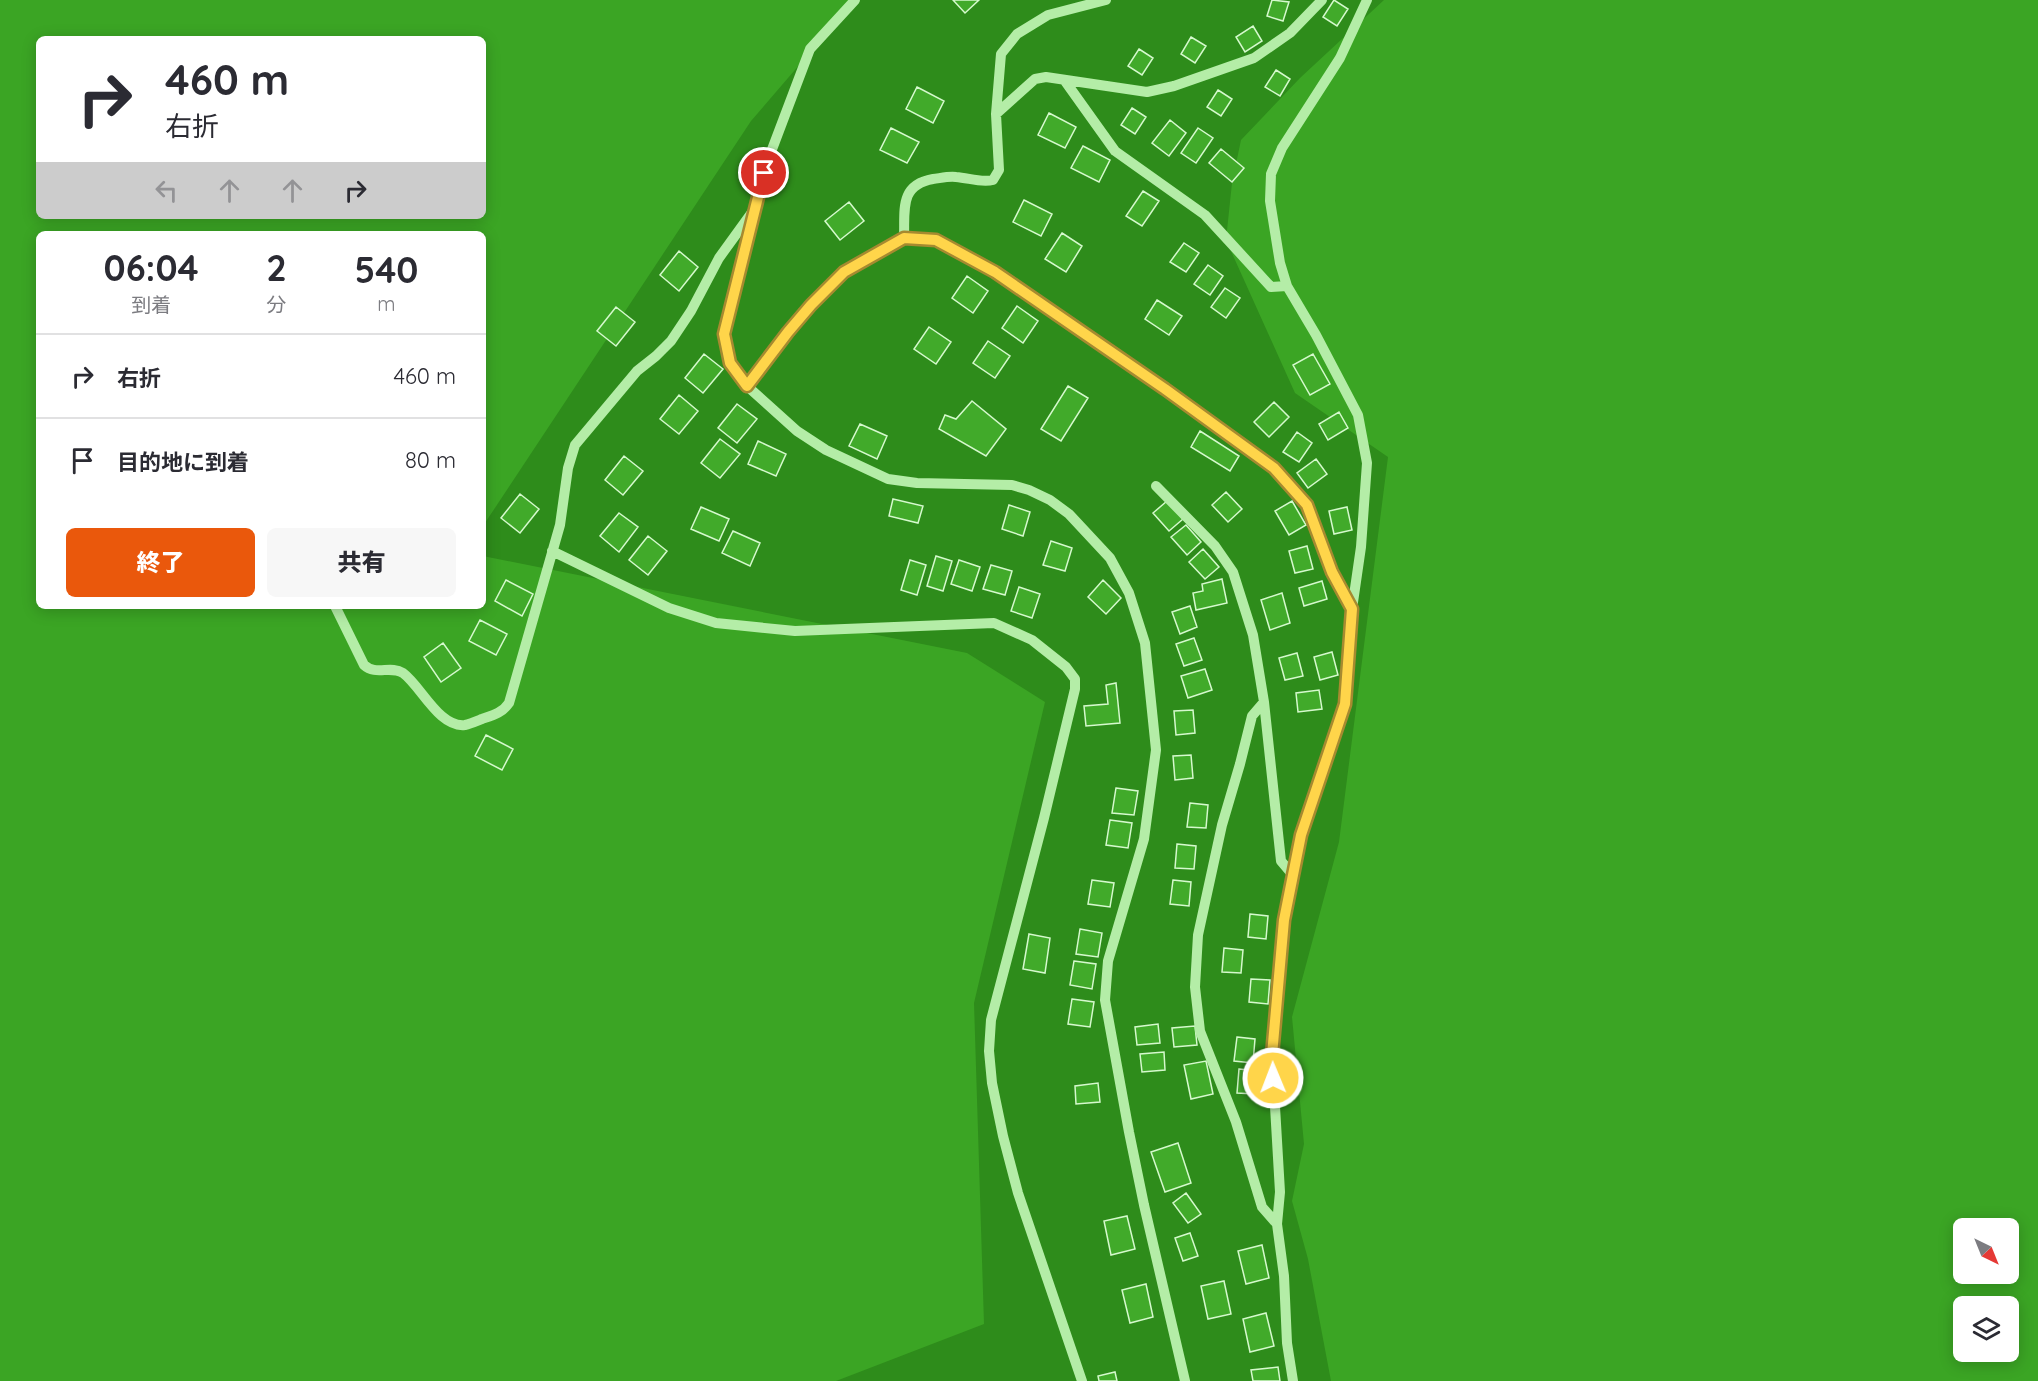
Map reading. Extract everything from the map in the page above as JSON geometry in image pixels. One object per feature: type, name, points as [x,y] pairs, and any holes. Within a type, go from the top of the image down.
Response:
[{"type":"street","points":[[855,0],[810,49],[768,160],[724,334],[730,363],[747,386],[797,431],[826,450],[888,479],[917,483],[1012,485],[1029,490],[1050,501],[1069,514],[1110,558],[1129,593],[1145,643],[1156,750],[1143,839],[1108,961],[1105,1000],[1128,1132],[1185,1381]]},
{"type":"street","points":[[904,238],[905,202],[910,189],[922,181],[953,176],[985,182],[993,180],[999,170],[996,114],[1001,54],[1017,34],[1048,15],[1106,0]]},
{"type":"street","points":[[996,114],[1035,79],[1046,77],[1147,92],[1173,86],[1254,58],[1290,33],[1322,0]]},
{"type":"street","points":[[1293,1381],[1287,1343],[1284,1276],[1277,1224],[1280,1192],[1272,1055],[1284,920],[1292,874],[1301,835],[1345,704],[1367,463],[1358,415],[1287,286],[1280,263],[1270,201],[1271,174],[1282,148],[1340,58],[1367,0]]},
{"type":"street","points":[[1065,81],[1115,151],[1205,215],[1271,287],[1287,286]]},
{"type":"street","points":[[336,609],[364,665],[368,669],[377,671],[392,669],[403,674],[449,722],[464,725],[504,711],[509,703],[560,525],[568,468],[575,445],[637,371],[671,341],[691,311],[719,258],[755,209]]},
{"type":"street","points":[[747,386],[783,337],[844,272],[904,238],[936,240],[995,272],[1165,389],[1274,468],[1307,505],[1332,572],[1352,609]]},
{"type":"street","points":[[1156,486],[1215,546],[1233,572],[1253,635],[1264,702],[1281,861],[1292,874]]},
{"type":"street","points":[[552,551],[669,608],[716,623],[795,630],[994,623],[1032,640],[1066,667],[1075,679],[1075,688],[1044,818],[991,1020],[989,1051],[994,1093],[1018,1193],[1082,1381]]},
{"type":"street","points":[[1264,702],[1252,716],[1222,825],[1198,935],[1195,987],[1200,1031],[1236,1122],[1262,1207],[1277,1224]]},
{"type":"green space","points":[[0,0],[855,0],[751,121],[486,521],[486,231],[36,231],[36,609],[486,609],[486,557],[967,653],[1045,702],[974,1003],[984,1324],[836,1381],[0,1381]]},
{"type":"green space","points":[[1384,0],[2038,0],[2038,1381],[1331,1381],[1308,1259],[1292,1201],[1304,1144],[1292,1017],[1339,842],[1388,457],[1295,393],[1226,240],[1232,183],[1241,140],[1300,78]]},
{"type":"building","points":[[953,0],[979,0],[965,13]]},
{"type":"building","points":[[1272,0],[1289,2],[1283,21],[1267,16]]},
{"type":"building","points":[[1334,0],[1348,9],[1337,26],[1323,17]]},
{"type":"building","points":[[1253,26],[1262,41],[1245,52],[1236,37]]},
{"type":"building","points":[[1191,37],[1206,46],[1195,63],[1181,54]]},
{"type":"building","points":[[1139,49],[1153,58],[1142,75],[1128,66]]},
{"type":"building","points":[[1276,70],[1290,79],[1280,96],[1265,87]]},
{"type":"building","points":[[917,87],[944,101],[933,123],[906,109]]},
{"type":"building","points":[[1218,90],[1232,99],[1221,116],[1207,107]]},
{"type":"building","points":[[1132,108],[1146,117],[1135,134],[1121,125]]},
{"type":"building","points":[[1049,113],[1076,127],[1065,148],[1038,135]]},
{"type":"building","points":[[1170,120],[1186,133],[1169,156],[1152,143]]},
{"type":"building","points":[[891,128],[919,142],[907,163],[880,150]]},
{"type":"building","points":[[1198,128],[1213,138],[1196,163],[1181,153]]},
{"type":"building","points":[[1083,146],[1110,160],[1099,182],[1071,168]]},
{"type":"building","points":[[1221,149],[1244,168],[1232,182],[1209,163]]},
{"type":"building","points":[[1143,191],[1159,201],[1142,226],[1126,216]]},
{"type":"building","points":[[1024,200],[1052,214],[1041,236],[1013,222]]},
{"type":"building","points":[[849,202],[864,221],[840,240],[825,221]]},
{"type":"building","points":[[1062,233],[1082,246],[1066,272],[1045,259]]},
{"type":"building","points":[[1184,243],[1199,253],[1186,272],[1170,262]]},
{"type":"building","points":[[679,251],[698,267],[679,291],[660,275]]},
{"type":"building","points":[[1208,265],[1223,276],[1210,295],[1194,284]]},
{"type":"building","points":[[967,276],[988,291],[973,313],[952,298]]},
{"type":"building","points":[[1225,288],[1240,298],[1226,318],[1211,307]]},
{"type":"building","points":[[1157,300],[1182,316],[1169,335],[1145,319]]},
{"type":"building","points":[[1017,306],[1038,321],[1023,343],[1002,328]]},
{"type":"building","points":[[616,307],[635,322],[616,346],[597,331]]},
{"type":"building","points":[[929,327],[951,342],[936,364],[914,349]]},
{"type":"building","points":[[988,341],[1010,356],[995,378],[973,363]]},
{"type":"building","points":[[704,354],[723,369],[703,393],[685,378]]},
{"type":"building","points":[[1313,354],[1330,384],[1310,395],[1293,365]]},
{"type":"building","points":[[1068,386],[1088,398],[1061,441],[1041,429]]},
{"type":"building","points":[[679,395],[698,411],[679,434],[660,419]]},
{"type":"building","points":[[972,401],[1006,429],[986,456],[939,429],[945,415],[956,419]]},
{"type":"building","points":[[1274,402],[1289,417],[1269,437],[1254,422]]},
{"type":"building","points":[[737,404],[757,419],[737,443],[718,428]]},
{"type":"building","points":[[1339,412],[1348,428],[1328,440],[1319,424]]},
{"type":"building","points":[[860,424],[887,436],[877,459],[849,446]]},
{"type":"building","points":[[1200,431],[1239,456],[1230,471],[1191,447]]},
{"type":"building","points":[[1297,432],[1312,443],[1299,462],[1283,452]]},
{"type":"building","points":[[720,439],[740,454],[720,478],[701,463]]},
{"type":"building","points":[[758,441],[786,454],[776,476],[748,464]]},
{"type":"building","points":[[624,456],[643,471],[623,495],[605,480]]},
{"type":"building","points":[[1316,459],[1327,474],[1308,488],[1297,473]]},
{"type":"building","points":[[1226,492],[1242,509],[1228,522],[1212,505]]},
{"type":"building","points":[[520,494],[539,509],[520,533],[501,518]]},
{"type":"building","points":[[893,499],[923,506],[918,523],[889,516]]},
{"type":"building","points":[[1167,501],[1183,519],[1169,531],[1153,513]]},
{"type":"building","points":[[1292,501],[1306,525],[1289,535],[1275,511]]},
{"type":"building","points":[[1009,505],[1030,512],[1023,536],[1002,529]]},
{"type":"building","points":[[701,507],[729,519],[719,541],[691,529]]},
{"type":"building","points":[[1347,507],[1352,530],[1334,534],[1329,511]]},
{"type":"building","points":[[619,513],[638,527],[619,552],[600,536]]},
{"type":"building","points":[[1186,525],[1201,542],[1187,555],[1171,537]]},
{"type":"building","points":[[733,531],[760,543],[750,566],[722,553]]},
{"type":"building","points":[[648,536],[667,551],[648,575],[629,560]]},
{"type":"building","points":[[1051,541],[1072,548],[1065,571],[1043,565]]},
{"type":"building","points":[[1307,546],[1313,569],[1295,573],[1289,551]]},
{"type":"building","points":[[1203,549],[1219,567],[1205,579],[1189,562]]},
{"type":"building","points":[[936,556],[952,561],[943,591],[927,586]]},
{"type":"building","points":[[910,560],[926,565],[917,595],[901,590]]},
{"type":"building","points":[[959,560],[980,567],[972,591],[951,584]]},
{"type":"building","points":[[991,565],[1012,571],[1005,595],[983,589]]},
{"type":"building","points":[[1222,579],[1227,603],[1196,610],[1193,593],[1203,591],[1202,584]]},
{"type":"building","points":[[506,580],[533,594],[522,616],[495,601]]},
{"type":"building","points":[[1103,580],[1121,598],[1106,614],[1088,597]]},
{"type":"building","points":[[1322,581],[1327,599],[1304,606],[1299,588]]},
{"type":"building","points":[[1019,587],[1040,594],[1032,618],[1011,611]]},
{"type":"building","points":[[1282,593],[1290,623],[1270,630],[1261,600]]},
{"type":"building","points":[[1190,606],[1197,627],[1180,634],[1172,612]]},
{"type":"building","points":[[480,620],[507,634],[496,655],[469,641]]},
{"type":"building","points":[[1194,638],[1202,660],[1184,666],[1176,644]]},
{"type":"building","points":[[443,643],[461,668],[441,682],[424,657]]},
{"type":"building","points":[[1332,652],[1338,675],[1320,680],[1314,657]]},
{"type":"building","points":[[1297,653],[1303,676],[1285,680],[1279,658]]},
{"type":"building","points":[[1205,669],[1212,690],[1188,698],[1181,676]]},
{"type":"building","points":[[1116,683],[1120,723],[1086,726],[1084,706],[1108,704],[1106,685]]},
{"type":"building","points":[[1319,690],[1322,709],[1298,712],[1296,693]]},
{"type":"building","points":[[1193,710],[1195,733],[1176,735],[1174,711]]},
{"type":"building","points":[[486,735],[513,749],[502,770],[475,756]]},
{"type":"building","points":[[1191,755],[1193,778],[1175,780],[1173,756]]},
{"type":"building","points":[[1116,788],[1138,791],[1134,815],[1112,813]]},
{"type":"building","points":[[1190,803],[1208,805],[1206,828],[1187,827]]},
{"type":"building","points":[[1110,820],[1132,823],[1128,848],[1106,845]]},
{"type":"building","points":[[1177,844],[1196,846],[1194,869],[1175,868]]},
{"type":"building","points":[[1092,880],[1114,883],[1110,907],[1088,904]]},
{"type":"building","points":[[1173,880],[1191,882],[1189,906],[1170,904]]},
{"type":"building","points":[[1250,914],[1268,916],[1266,939],[1248,937]]},
{"type":"building","points":[[1080,929],[1102,933],[1098,957],[1076,954]]},
{"type":"building","points":[[1029,934],[1050,938],[1045,973],[1023,969]]},
{"type":"building","points":[[1224,948],[1243,950],[1241,973],[1222,972]]},
{"type":"building","points":[[1074,961],[1096,964],[1092,989],[1070,985]]},
{"type":"building","points":[[1251,979],[1270,980],[1268,1004],[1249,1002]]},
{"type":"building","points":[[1072,999],[1094,1002],[1090,1027],[1068,1024]]},
{"type":"building","points":[[1158,1024],[1160,1043],[1137,1045],[1135,1027]]},
{"type":"building","points":[[1195,1026],[1197,1045],[1174,1047],[1172,1028]]},
{"type":"building","points":[[1237,1037],[1255,1039],[1253,1063],[1234,1061]]},
{"type":"building","points":[[1164,1052],[1165,1070],[1142,1072],[1140,1054]]},
{"type":"building","points":[[1206,1061],[1213,1094],[1191,1099],[1184,1065]]},
{"type":"building","points":[[1239,1069],[1258,1071],[1255,1094],[1237,1093]]},
{"type":"building","points":[[1098,1083],[1100,1102],[1076,1104],[1075,1086]]},
{"type":"building","points":[[1178,1143],[1191,1183],[1165,1192],[1151,1152]]},
{"type":"building","points":[[1186,1193],[1201,1214],[1188,1223],[1173,1203]]},
{"type":"building","points":[[1127,1216],[1135,1249],[1111,1255],[1104,1221]]},
{"type":"building","points":[[1190,1233],[1198,1256],[1183,1261],[1175,1238]]},
{"type":"building","points":[[1262,1245],[1269,1278],[1246,1284],[1238,1251]]},
{"type":"building","points":[[1224,1281],[1231,1314],[1208,1319],[1201,1286]]},
{"type":"building","points":[[1146,1284],[1153,1317],[1130,1323],[1122,1290]]},
{"type":"building","points":[[1266,1313],[1274,1346],[1250,1352],[1243,1319]]},
{"type":"building","points":[[1278,1367],[1280,1381],[1253,1381],[1251,1370]]},
{"type":"building","points":[[1115,1372],[1117,1381],[1099,1381],[1098,1376]]},
{"type":"route","points":[[764,173],[724,334],[730,363],[747,386],[776,346],[811,305],[844,272],[904,238],[936,240],[995,272],[1165,389],[1274,468],[1307,505],[1332,572],[1352,609],[1345,704],[1301,835],[1284,920],[1272,1055],[1273,1078]]}]
